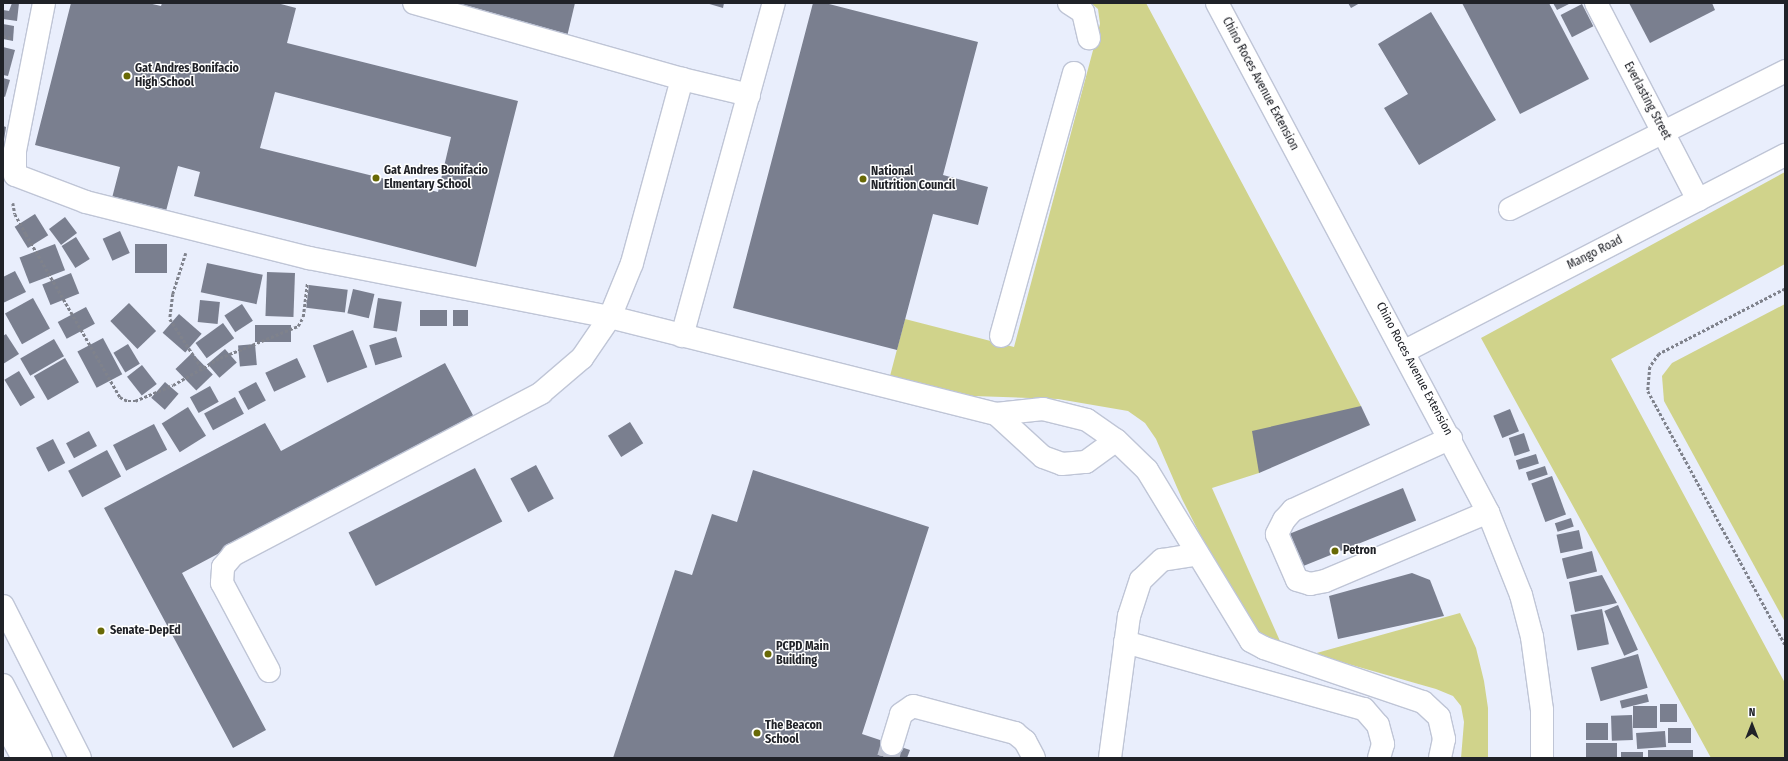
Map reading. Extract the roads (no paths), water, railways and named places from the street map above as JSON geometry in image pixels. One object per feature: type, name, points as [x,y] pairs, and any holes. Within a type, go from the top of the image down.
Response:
[{"type":"main road","points":[[44,3],[15,151],[15,175],[86,202],[310,258],[610,317],[996,414],[1042,409],[1087,420],[1116,440],[1147,470],[1251,641],[1264,648],[1424,702],[1439,717],[1444,739],[1440,758]]},
{"type":"main road","points":[[414,3],[682,79],[749,95]]},
{"type":"main road","points":[[682,336],[774,3]]},
{"type":"main road","points":[[1069,3],[1083,12],[1089,38]]},
{"type":"main road","name":"Chino Roces Avenue Extension","points":[[1217,3],[1405,351],[1488,512],[1521,595],[1532,637],[1542,710],[1542,758]]},
{"type":"main road","name":"Everlasting Street","points":[[1596,3],[1698,200]]},
{"type":"main road","points":[[1510,209],[1785,71]]},
{"type":"main road","points":[[1001,336],[1074,73]]},
{"type":"main road","points":[[269,671],[222,583],[223,567],[233,555],[540,394],[582,358],[610,317],[632,262],[682,79]]},
{"type":"main road","name":"Mango Road","points":[[1405,351],[1785,155]]},
{"type":"main road","points":[[996,414],[1043,457],[1062,464],[1086,462],[1116,440]]},
{"type":"main road","points":[[1451,438],[1293,510],[1284,520],[1277,534],[1297,580],[1310,584],[1325,581],[1488,512]]},
{"type":"main road","points":[[1110,758],[1129,616],[1141,580],[1162,560],[1198,554]]},
{"type":"main road","points":[[3,606],[80,758]]},
{"type":"main road","points":[[1125,642],[1364,709],[1378,724],[1383,744],[1379,758]]},
{"type":"main road","points":[[3,685],[41,758]]},
{"type":"main road","points":[[892,744],[901,714],[913,706],[1015,733],[1025,741],[1034,758]]},
{"type":"main road","points":[[3,721],[22,758]]},
{"type":"tunnel","points":[[888,758],[892,744]]},
{"type":"place","name":"Gat Andres Bonifacio High School","points":[[127,76]]},
{"type":"place","name":"Gat Andres Bonifacio Elmentary School","points":[[376,178]]},
{"type":"place","name":"National Nutrition Council","points":[[863,179]]},
{"type":"place","name":"Petron","points":[[1335,551]]},
{"type":"place","name":"Senate-DepEd","points":[[101,631]]},
{"type":"place","name":"PCPD Main Building","points":[[768,654]]},
{"type":"place","name":"The Beacon School","points":[[757,733]]}]
